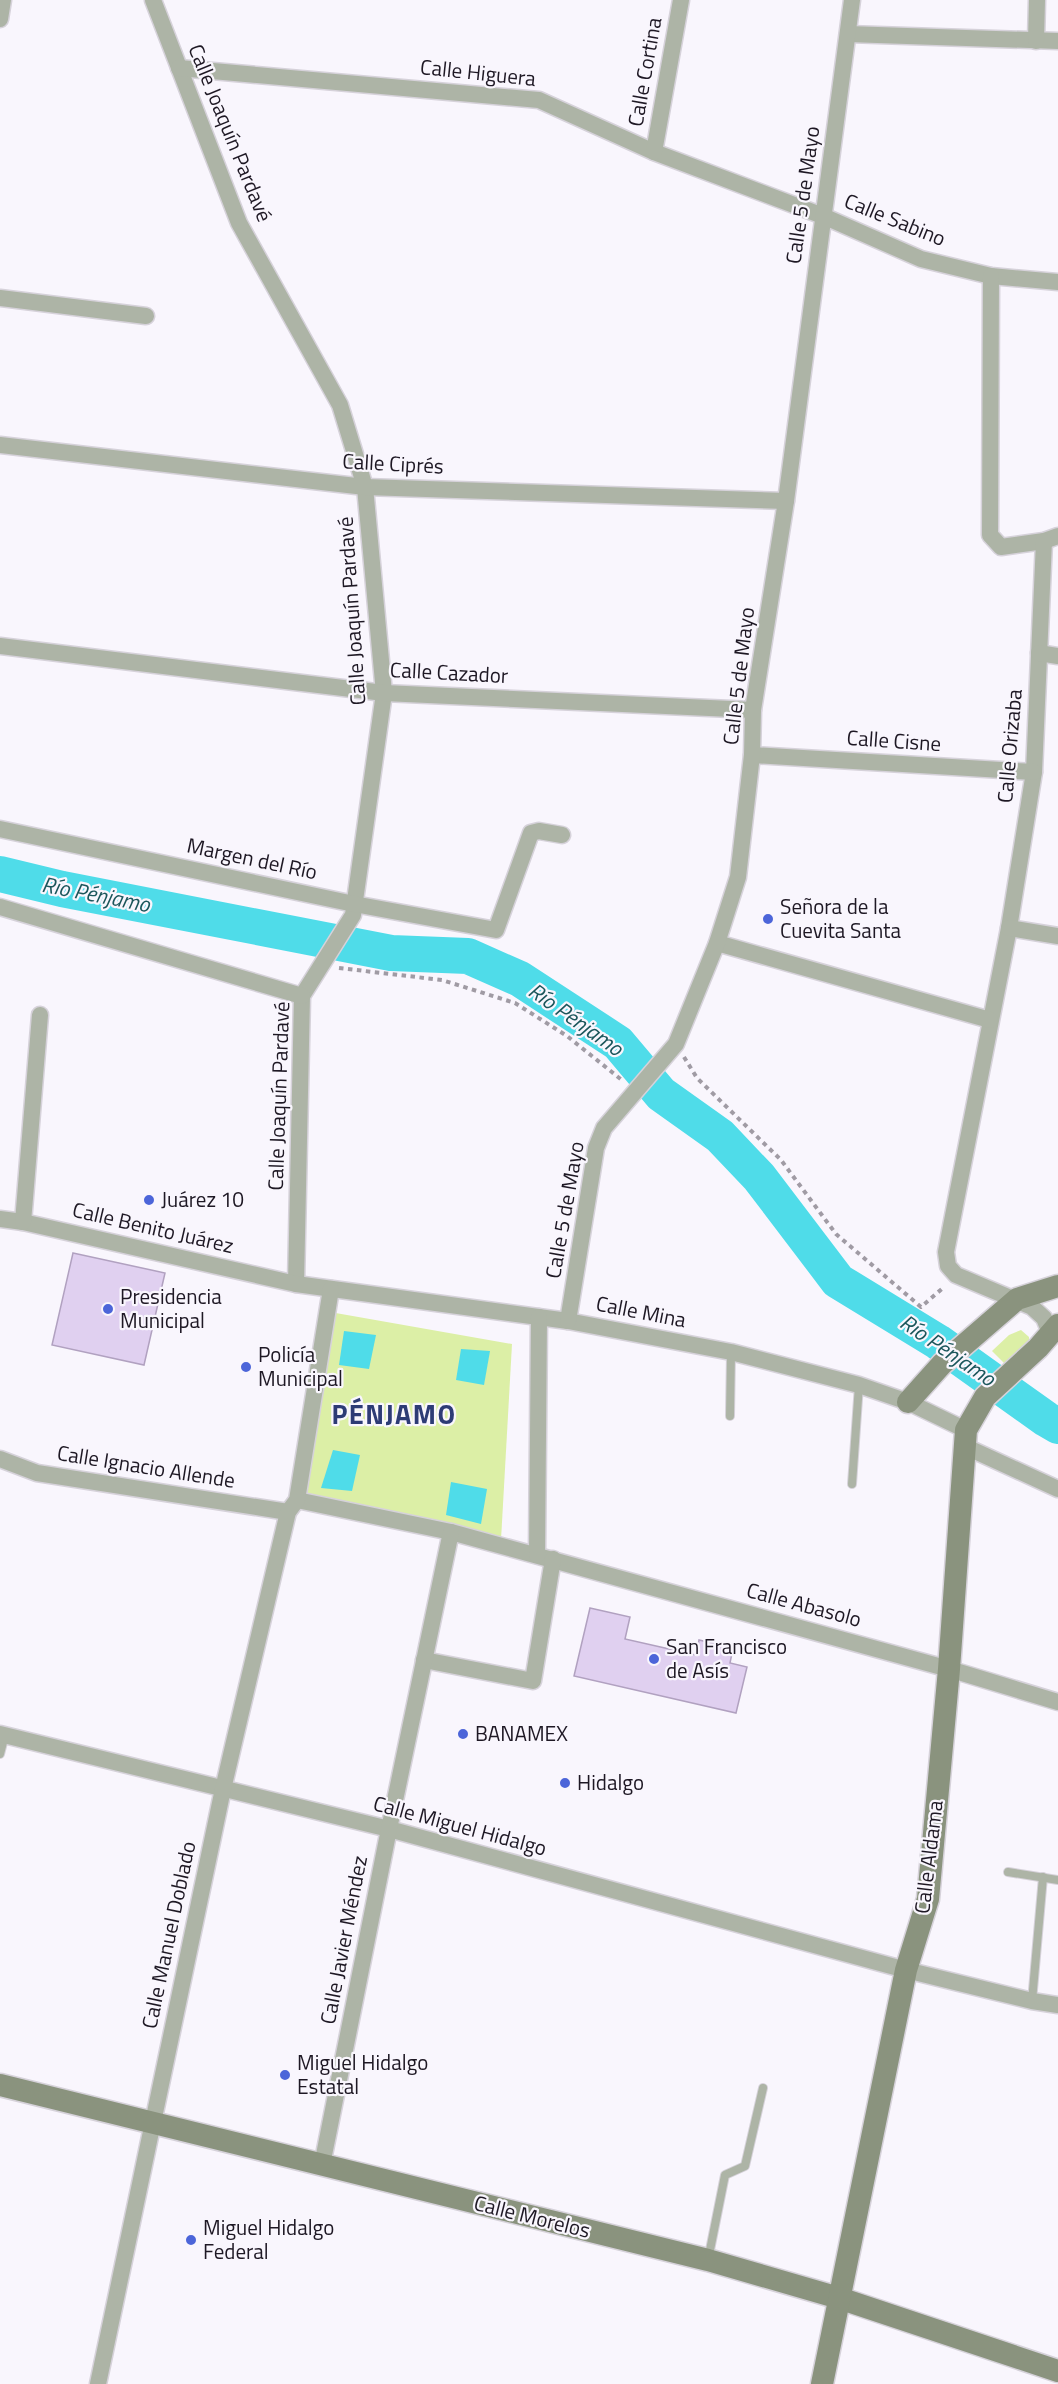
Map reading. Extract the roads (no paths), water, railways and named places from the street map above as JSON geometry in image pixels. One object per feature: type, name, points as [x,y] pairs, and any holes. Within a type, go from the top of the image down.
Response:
[{"type":"street","points":[[0,19],[3,0]]},
{"type":"street","name":"Calle Joaquín Pardavé","points":[[153,0],[239,224],[340,405],[366,487],[384,693],[354,909],[330,953],[302,996],[296,1284]]},
{"type":"street","name":"Calle Cortina","points":[[654,152],[681,0]]},
{"type":"street","name":"Calle 5 de Mayo","points":[[568,1321],[596,1148],[604,1128],[676,1044],[717,943],[738,877],[752,754],[753,710],[786,501],[852,0]]},
{"type":"street","points":[[1036,41],[1037,0]]},
{"type":"street","points":[[848,34],[1058,41]]},
{"type":"street","name":"Calle Higuera","points":[[179,68],[539,100],[654,152],[823,216]]},
{"type":"street","name":"Calle Sabino","points":[[823,216],[921,259],[991,276],[1058,282]]},
{"type":"street","name":"Calle Orizaba","points":[[991,276],[990,535],[1001,547],[1051,539],[1039,653],[1034,772],[1009,928],[946,1252],[952,1271],[1017,1299]]},
{"type":"street","points":[[0,298],[146,316]]},
{"type":"street","name":"Calle Ciprés","points":[[0,445],[366,487],[786,501]]},
{"type":"street","name":"Calle Cazador","points":[[0,646],[384,693],[753,710]]},
{"type":"street","points":[[1039,653],[1058,656]]},
{"type":"street","name":"Calle Cisne","points":[[752,754],[1034,772]]},
{"type":"street","name":"Margen del Río","points":[[0,829],[354,909],[496,930],[531,833],[539,831],[562,835]]},
{"type":"street","points":[[0,907],[302,996]]},
{"type":"street","points":[[1009,928],[1058,936]]},
{"type":"street","points":[[717,943],[990,1020]]},
{"type":"street","points":[[23,1222],[40,1015]]},
{"type":"street","name":"Calle Benito Juárez","points":[[0,1219],[23,1222],[296,1284]]},
{"type":"street","name":"Calle Mina","points":[[296,1284],[568,1321],[731,1352],[859,1385],[908,1402],[965,1438],[1058,1489]]},
{"type":"street","points":[[908,1402],[942,1364],[1017,1299],[1058,1286]]},
{"type":"street","name":"Calle Manuel Doblado","points":[[98,2384],[223,1789],[293,1506],[331,1289]]},
{"type":"street","points":[[1017,1299],[1032,1306],[1044,1318],[1049,1335]]},
{"type":"street","points":[[424,1660],[533,1681],[545,1557],[539,1317]]},
{"type":"street","name":"Calle Aldama","points":[[822,2384],[906,1970],[928,1899],[949,1669],[965,1438],[985,1397],[1049,1335]]},
{"type":"street","name":"Calle Ignacio Allende","points":[[0,1459],[37,1473],[293,1506],[452,1532]]},
{"type":"street","name":"Calle Abasolo","points":[[452,1532],[949,1669],[1058,1702]]},
{"type":"street","name":"Calle Javier Méndez","points":[[322,2165],[388,1829],[452,1532]]},
{"type":"street","name":"Calle Miguel Hidalgo","points":[[2,1734],[388,1829],[906,1970],[1032,2001],[1058,2005]]},
{"type":"street","name":"Calle Morelos","points":[[0,2085],[708,2260],[839,2298],[1058,2371]]},
{"type":"lane","points":[[730,1416],[731,1352]]},
{"type":"lane","points":[[852,1484],[859,1385]]},
{"type":"lane","points":[[0,1754],[2,1734]]},
{"type":"lane","points":[[1008,1872],[1058,1880]]},
{"type":"lane","points":[[1032,2001],[1043,1877]]},
{"type":"lane","points":[[708,2260],[725,2175],[745,2166],[763,2088]]},
{"type":"water","points":[[344,1331],[376,1335],[369,1369],[339,1365]]},
{"type":"water","points":[[461,1349],[490,1351],[484,1385],[456,1380]]},
{"type":"water","points":[[333,1450],[360,1455],[352,1491],[321,1488]]},
{"type":"water","points":[[451,1482],[487,1489],[481,1524],[446,1515]]},
{"type":"waterway","name":"Río Pénjamo","points":[[0,874],[62,889],[391,953],[468,956],[520,979],[618,1043],[661,1094],[720,1136],[759,1177],[838,1281],[938,1342],[1058,1426]]},
{"type":"place","name":"Señora de la Cuevita Santa","points":[[768,919]]},
{"type":"place","name":"Juárez 10","points":[[149,1200]]},
{"type":"place","name":"Presidencia Municipal","points":[[108,1309]]},
{"type":"place","name":"Policía Municipal","points":[[246,1367]]},
{"type":"place","name":"San Francisco de Asís","points":[[654,1659]]},
{"type":"place","name":"BANAMEX","points":[[463,1734]]},
{"type":"place","name":"Hidalgo","points":[[565,1783]]},
{"type":"place","name":"Miguel Hidalgo Estatal","points":[[285,2075]]},
{"type":"place","name":"Miguel Hidalgo Federal","points":[[191,2240]]},
{"type":"district","name":"PÉNJAMO","points":[[394,1415]]}]
